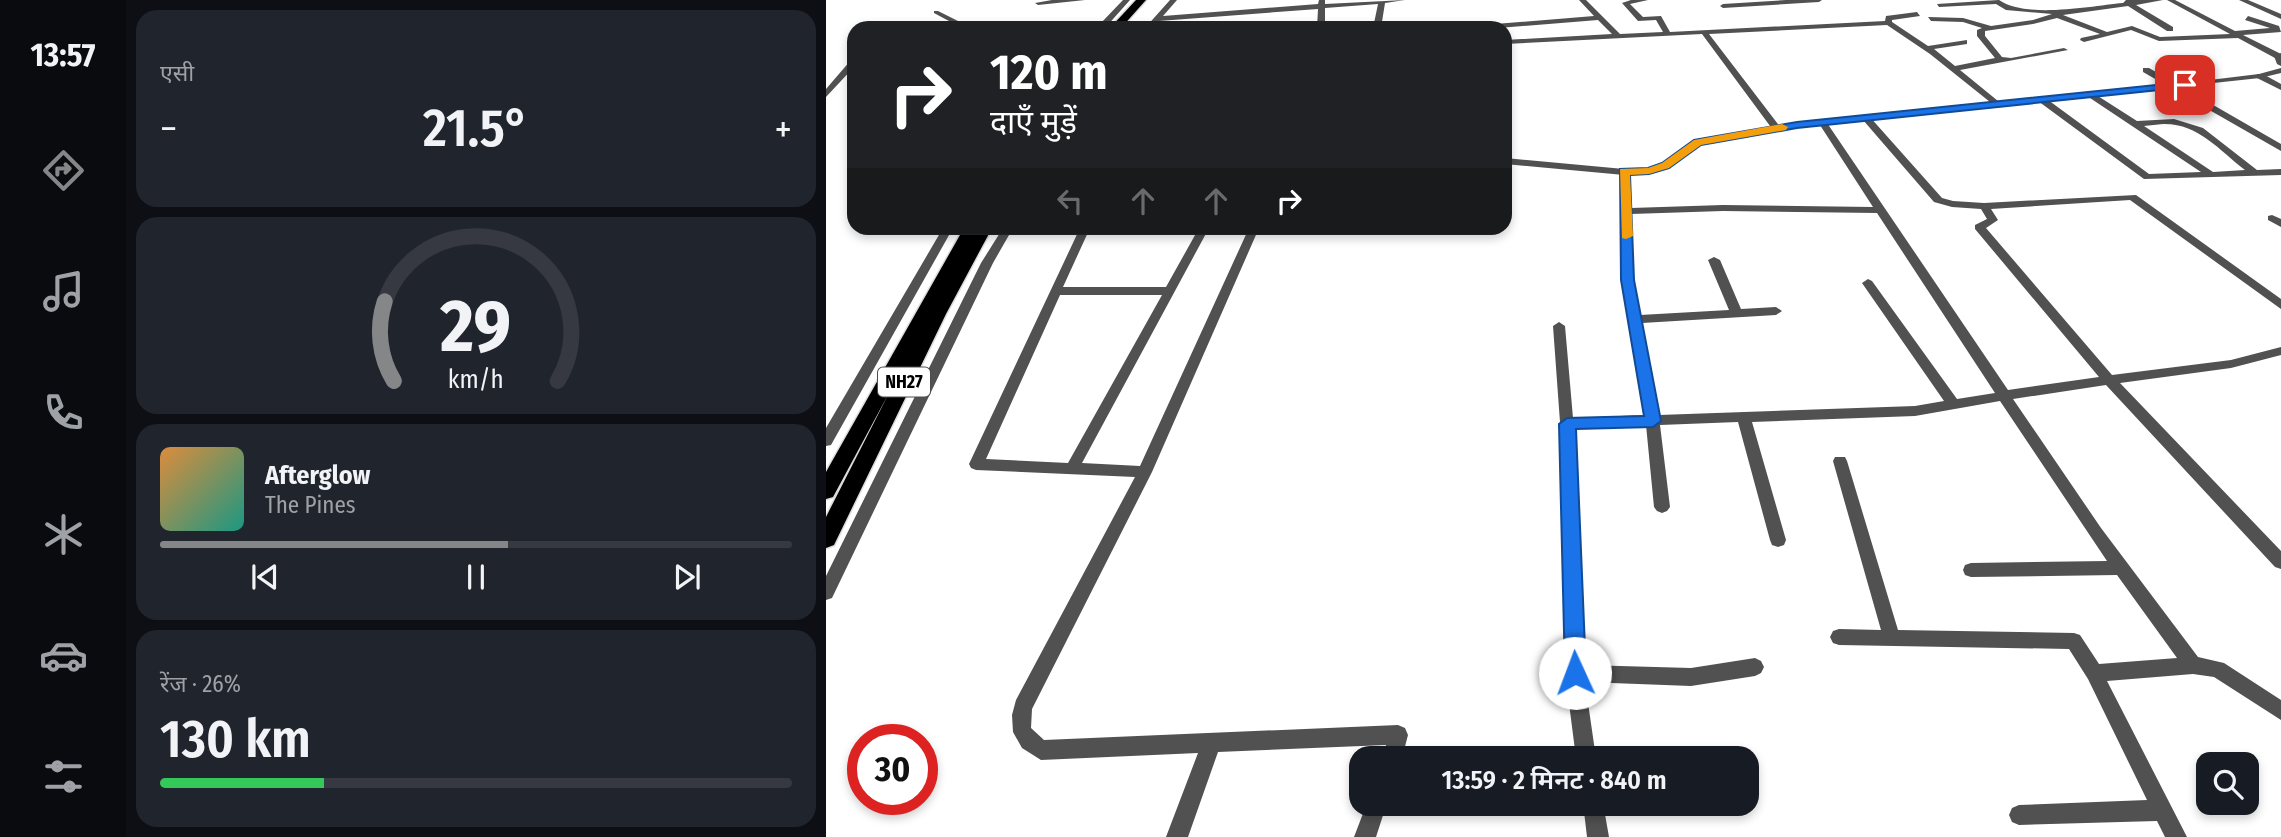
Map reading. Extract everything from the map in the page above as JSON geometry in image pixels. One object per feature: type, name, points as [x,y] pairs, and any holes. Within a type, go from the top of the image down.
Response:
[{"type":"highway","points":[[1122,21],[1142,0]]},
{"type":"highway","points":[[1135,21],[1153,0]]},
{"type":"highway","name":"NH27","points":[[826,491],[967,235]]},
{"type":"highway","name":"NH27","points":[[826,539],[938,314],[981,235]]},
{"type":"street","points":[[1038,3],[1082,0]]},
{"type":"street","points":[[1107,21],[1126,0]]},
{"type":"street","points":[[1157,19],[1174,0]]},
{"type":"street","points":[[1157,19],[1322,3],[1402,0]]},
{"type":"street","points":[[1582,0],[1617,35]]},
{"type":"street","points":[[1645,0],[1625,4],[1641,19],[1658,18],[1667,33]]},
{"type":"street","points":[[1721,3],[1819,0]]},
{"type":"street","points":[[2060,0],[2080,11]]},
{"type":"street","points":[[2000,59],[1980,33],[1993,28],[2033,24],[2059,14],[2125,2],[2160,0]]},
{"type":"street","points":[[2170,0],[2280,58]]},
{"type":"street","points":[[2242,0],[2281,17]]},
{"type":"street","points":[[1378,21],[1382,1]]},
{"type":"street","points":[[1939,5],[1996,1],[2006,8],[2059,14],[2105,33]]},
{"type":"street","points":[[1973,2],[1973,7],[1993,28]]},
{"type":"street","points":[[2125,2],[2170,29]]},
{"type":"street","points":[[1321,21],[1322,3]]},
{"type":"street","points":[[1721,3],[1729,14]]},
{"type":"street","points":[[936,12],[954,21]]},
{"type":"street","points":[[1888,23],[1890,16],[1917,14]]},
{"type":"street","points":[[1512,25],[1599,18]]},
{"type":"street","points":[[2248,18],[2281,30]]},
{"type":"street","points":[[1931,19],[1963,20],[1993,28]]},
{"type":"street","points":[[1735,22],[1741,29]]},
{"type":"street","points":[[1512,42],[1888,23],[1927,48],[1996,103]]},
{"type":"street","points":[[2084,40],[2132,28],[2157,39],[2281,30]]},
{"type":"street","points":[[1703,32],[1776,128]]},
{"type":"street","points":[[1927,48],[1964,42]]},
{"type":"street","points":[[1954,69],[2064,50]]},
{"type":"street","points":[[2173,64],[2208,82]]},
{"type":"street","points":[[826,94],[847,70]]},
{"type":"street","points":[[2146,70],[2281,148]]},
{"type":"street","points":[[1512,162],[1624,172],[1649,171],[1665,165],[1698,142],[1776,128],[2174,86],[2260,76],[2281,70]]},
{"type":"street","points":[[2260,76],[2281,87]]},
{"type":"street","points":[[2090,94],[2212,175]]},
{"type":"street","points":[[2041,99],[2147,177],[2281,172]]},
{"type":"street","points":[[1866,118],[1938,200],[1952,204],[1984,206],[2132,197],[2281,305]]},
{"type":"street","points":[[1822,122],[2121,568],[2193,665]]},
{"type":"street","points":[[2135,124],[2184,123],[2224,146],[2240,163],[2255,173]]},
{"type":"street","points":[[1624,172],[1628,280],[1653,421],[1662,506]]},
{"type":"street","points":[[1984,206],[1993,220],[1979,227],[2109,380],[2281,562]]},
{"type":"street","points":[[1626,211],[1723,208],[1880,210]]},
{"type":"street","points":[[826,441],[944,235]]},
{"type":"street","points":[[826,593],[987,262],[1004,235]]},
{"type":"street","points":[[1082,235],[976,464],[1145,472]]},
{"type":"street","points":[[1072,469],[1200,235]]},
{"type":"street","points":[[1251,235],[1145,472],[1023,707],[1020,724],[1025,739],[1041,750],[1398,735],[1395,746]]},
{"type":"street","points":[[1714,260],[1737,314]]},
{"type":"street","points":[[1868,283],[1954,405]]},
{"type":"street","points":[[1055,291],[1168,291]]},
{"type":"street","points":[[1635,320],[1776,311]]},
{"type":"street","points":[[1559,326],[1567,424],[1575,673],[1584,746]]},
{"type":"street","points":[[1567,424],[1915,411],[2109,380],[2231,364],[2281,351]]},
{"type":"street","points":[[1744,417],[1778,540]]},
{"type":"street","points":[[1840,461],[1892,638]]},
{"type":"street","points":[[1971,570],[2121,568]]},
{"type":"street","points":[[1839,637],[2074,641],[2094,673],[2176,837]]},
{"type":"street","points":[[2094,673],[2193,665],[2218,668],[2281,710]]},
{"type":"street","points":[[1575,673],[1691,677],[1755,667]]},
{"type":"street","points":[[1177,837],[1212,743]]},
{"type":"street","points":[[2019,815],[2162,810]]},
{"type":"street","points":[[1365,837],[1372,816]]},
{"type":"street","points":[[1595,816],[1598,837]]},
{"type":"slow traffic","points":[[1626,236],[1624,172],[1649,171],[1665,165],[1698,142],[1782,127]]},
{"type":"route","points":[[1575,673],[1567,424],[1653,421],[1628,280],[1624,172],[1649,171],[1665,165],[1698,142],[1797,125],[2185,85]]}]
